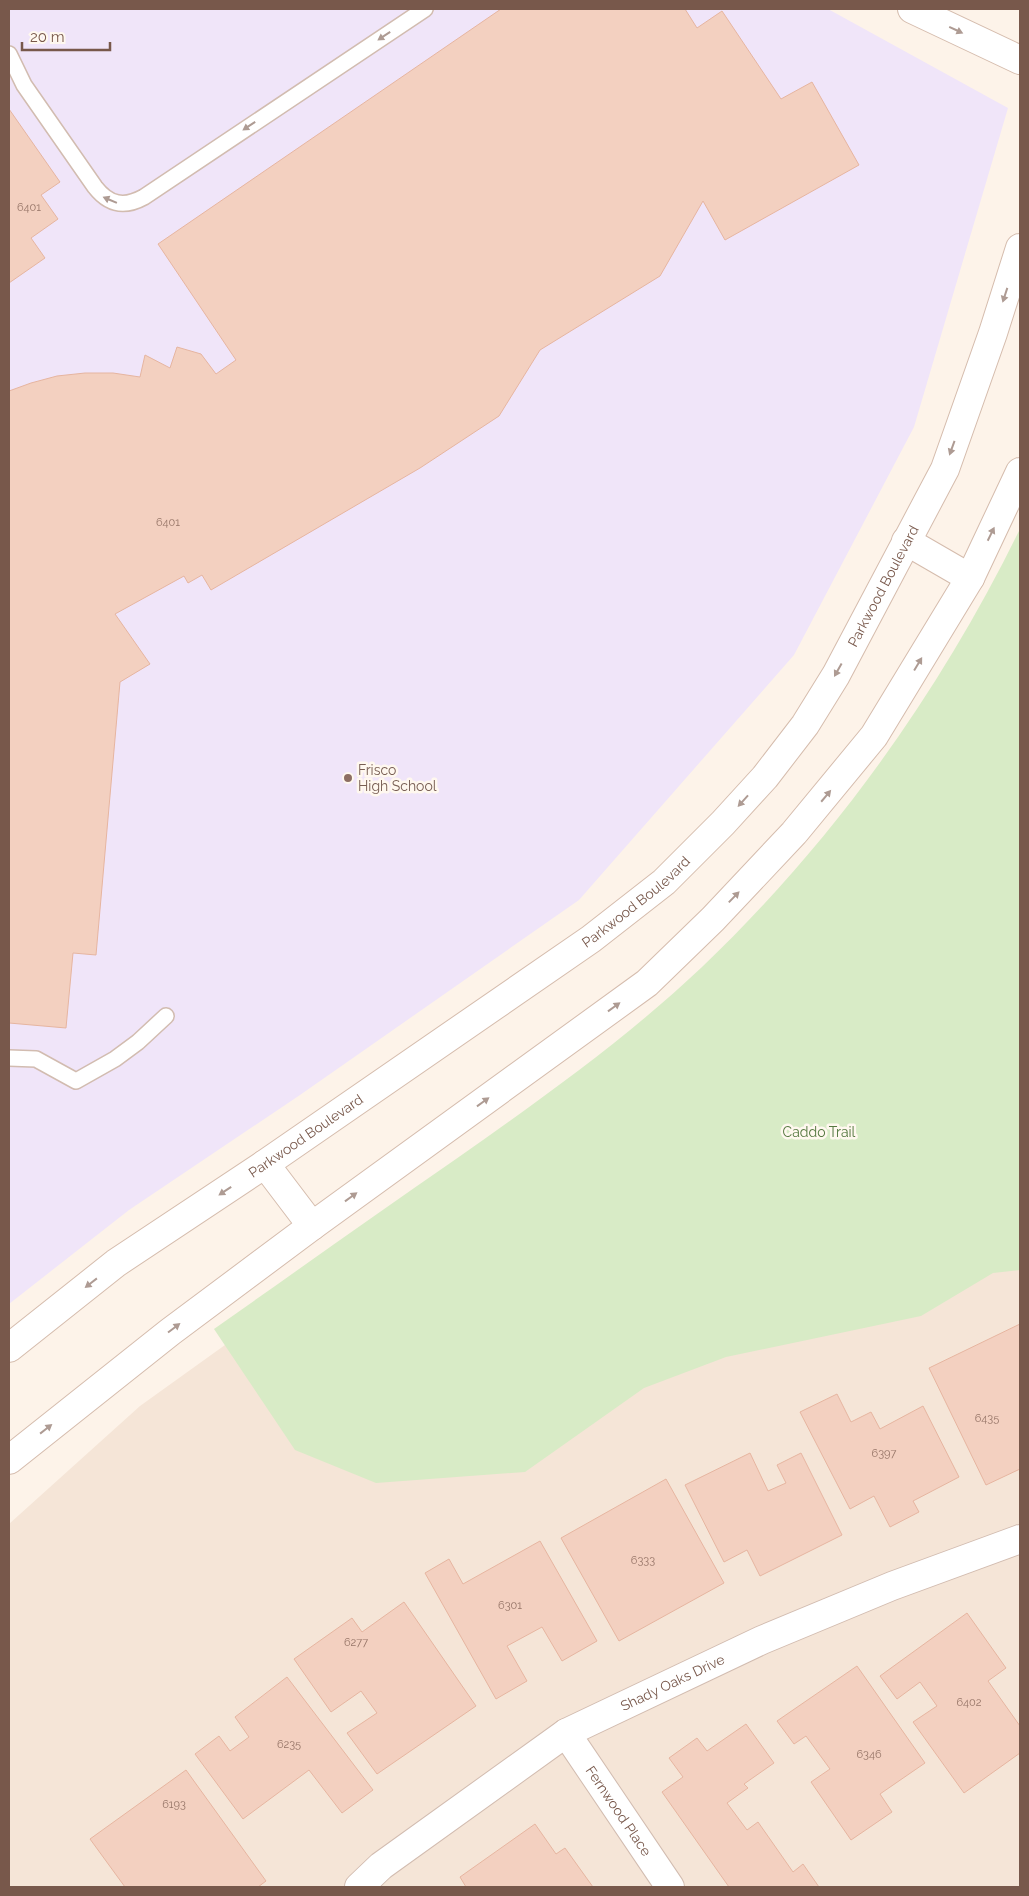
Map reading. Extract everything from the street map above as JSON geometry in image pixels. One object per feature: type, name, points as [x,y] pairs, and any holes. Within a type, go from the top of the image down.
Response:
[{"type":"main road","points":[[912,9],[1020,60]]},
{"type":"main road","name":"Parkwood Boulevard","points":[[9,1348],[116,1263],[265,1164],[590,939],[664,882],[765,778],[836,675],[945,469],[993,333],[1020,248]]},
{"type":"main road","points":[[9,1460],[170,1332],[312,1226],[647,983],[713,919],[794,833],[874,736],[970,578],[1020,472]]},
{"type":"main road","points":[[906,541],[970,578]]},
{"type":"main road","points":[[265,1164],[312,1226]]},
{"type":"main road","name":"Shady Oaks Drive","points":[[359,1887],[381,1866],[566,1733],[762,1640],[892,1586],[1020,1539]]},
{"type":"main road","name":"Fernwood Place","points":[[566,1733],[670,1887]]},
{"type":"lane","points":[[9,54],[24,85],[95,187],[102,196],[112,202],[123,204],[134,202],[144,197],[425,9]]},
{"type":"lane","points":[[9,1058],[36,1059],[76,1080],[115,1059],[138,1042],[166,1016]]},
{"type":"shaded area","name":"Frisco High School","points":[[9,9],[828,9],[1008,108],[914,427],[794,655],[579,900],[300,1095],[129,1210],[9,1304]]},
{"type":"shaded area","points":[[1020,748],[1020,1887],[9,1887],[9,1524],[140,1406],[685,1015]]},
{"type":"green space","name":"Caddo Trail","points":[[1020,529],[1020,1270],[993,1273],[921,1316],[726,1357],[644,1388],[525,1472],[376,1483],[295,1450],[214,1329],[551,1091],[613,1044],[702,967],[750,919],[796,868],[840,816],[881,762],[955,648],[989,589]]},
{"type":"building","points":[[501,9],[685,9],[697,28],[722,11],[781,99],[812,82],[859,165],[725,240],[703,201],[660,276],[540,350],[499,416],[420,468],[211,590],[202,575],[188,583],[184,576],[115,614],[150,664],[120,682],[96,955],[73,953],[66,1028],[9,1023],[9,391],[57,376],[85,373],[113,373],[140,377],[145,355],[170,368],[177,347],[201,354],[216,374],[236,360],[158,244]]},
{"type":"building","points":[[9,109],[60,182],[41,195],[58,219],[31,238],[45,258],[9,283]]},
{"type":"building","points":[[1020,1324],[1020,1469],[986,1485],[929,1368]]},
{"type":"building","points":[[837,1394],[851,1422],[871,1412],[880,1429],[923,1406],[959,1477],[913,1501],[919,1512],[890,1527],[874,1496],[850,1509],[800,1412]]},
{"type":"building","points":[[750,1453],[768,1491],[786,1483],[777,1465],[801,1453],[842,1535],[760,1576],[747,1550],[724,1562],[685,1485]]},
{"type":"building","points":[[666,1479],[724,1583],[619,1641],[561,1538]]},
{"type":"building","points":[[540,1541],[597,1641],[562,1661],[542,1627],[507,1646],[527,1681],[496,1699],[425,1573],[449,1559],[463,1584]]},
{"type":"building","points":[[404,1602],[476,1706],[377,1774],[347,1733],[377,1713],[361,1691],[331,1712],[294,1659],[352,1618],[362,1632]]},
{"type":"building","points":[[967,1613],[1006,1668],[988,1681],[1020,1726],[1020,1753],[964,1793],[913,1722],[937,1706],[920,1682],[897,1699],[880,1676]]},
{"type":"building","points":[[857,1666],[925,1763],[880,1794],[892,1812],[851,1840],[811,1782],[830,1769],[806,1736],[794,1744],[777,1721]]},
{"type":"building","points":[[287,1677],[373,1790],[342,1813],[309,1770],[243,1819],[195,1754],[219,1736],[230,1751],[249,1737],[235,1717]]},
{"type":"building","points":[[746,1724],[774,1763],[744,1784],[748,1788],[727,1803],[747,1830],[758,1822],[793,1872],[803,1864],[819,1887],[729,1887],[662,1792],[683,1777],[669,1758],[697,1738],[707,1751]]},
{"type":"building","points":[[186,1770],[266,1881],[258,1887],[125,1887],[90,1839]]},
{"type":"building","points":[[535,1824],[556,1854],[565,1848],[593,1887],[466,1887],[460,1877]]},
{"type":"place","name":"Frisco High School","points":[[348,778]]}]
